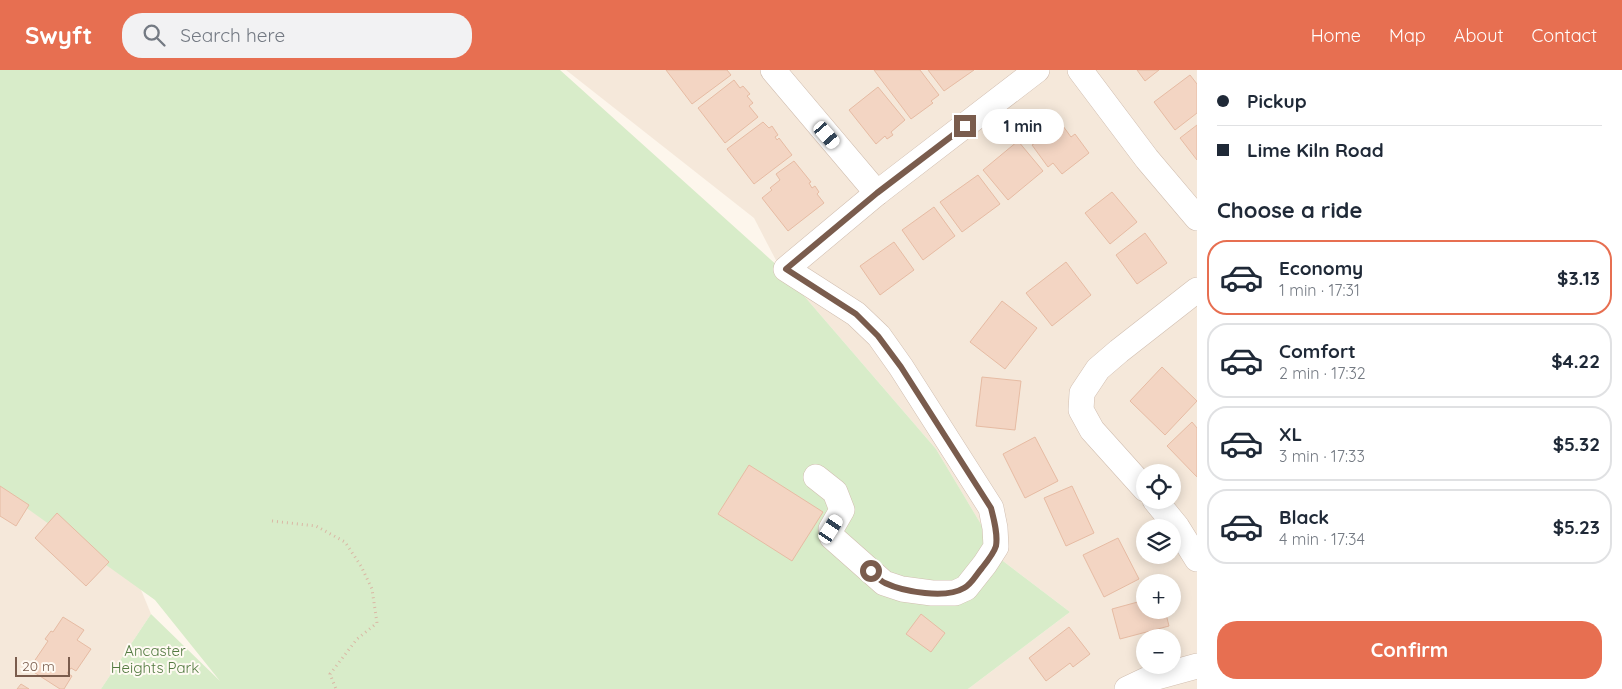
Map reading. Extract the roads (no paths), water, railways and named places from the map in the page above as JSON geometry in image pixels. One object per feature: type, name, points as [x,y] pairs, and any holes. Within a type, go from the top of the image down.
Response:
[{"type":"street","points":[[773,70],[877,193]]},
{"type":"street","points":[[816,477],[835,492],[842,510],[831,529],[832,537],[884,583],[902,589],[932,593],[955,593],[966,588],[996,547],[991,508],[901,367],[878,336],[856,314],[786,269],[877,193],[1037,70]]},
{"type":"street","points":[[1080,70],[1147,159],[1197,218]]},
{"type":"street","points":[[1136,479],[1092,430],[1082,410],[1082,393],[1098,369],[1197,290]]},
{"type":"street","points":[[1162,509],[1177,527],[1197,559]]},
{"type":"street","points":[[1127,689],[1146,680],[1197,666]]},
{"type":"park label","name":"Ancaster Heights Park","points":[[155,660]]}]
